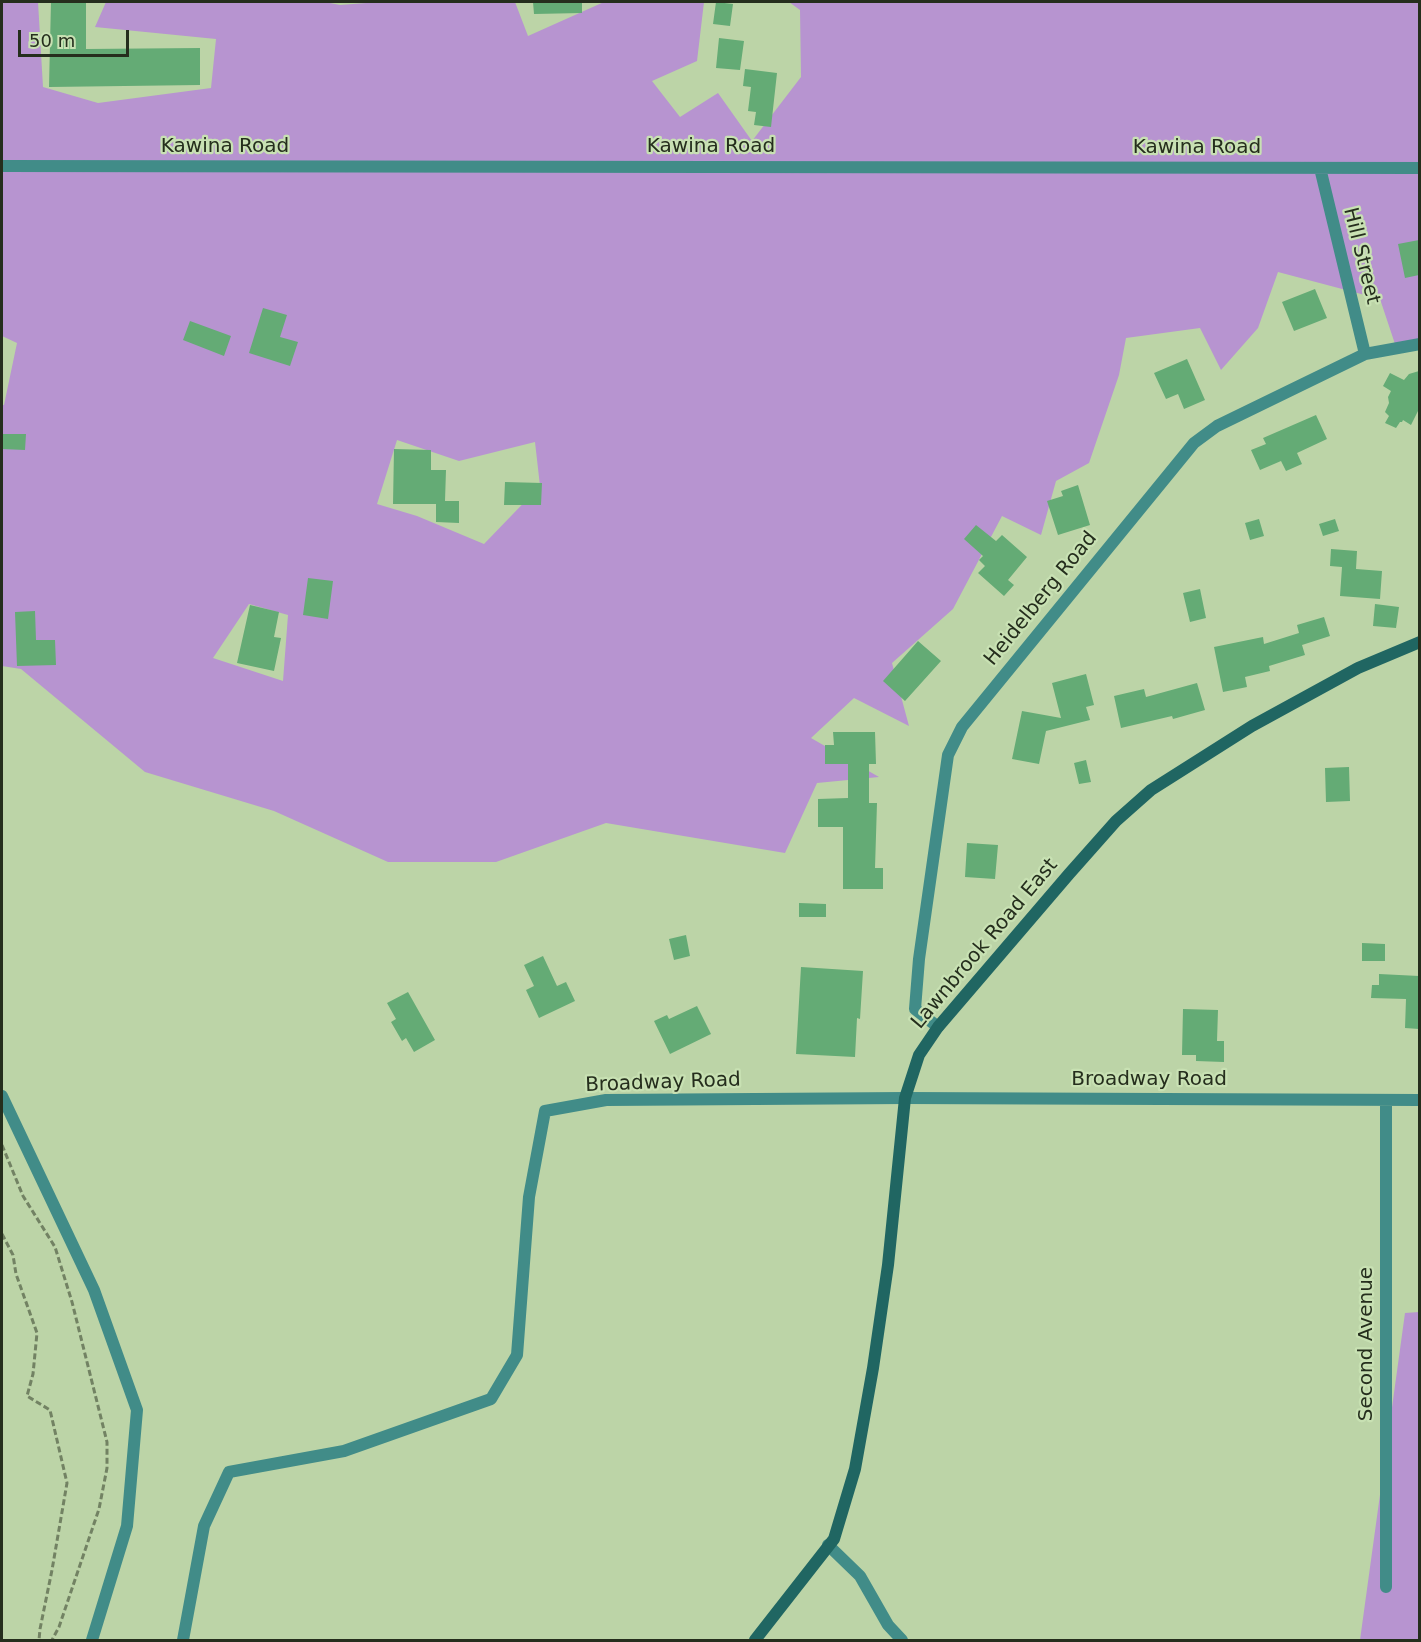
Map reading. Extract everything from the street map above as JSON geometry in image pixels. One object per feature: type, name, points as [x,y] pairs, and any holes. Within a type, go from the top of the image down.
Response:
[{"type":"street","name":"Kawina Road","points":[[2,166],[1419,168]]},
{"type":"street","name":"Hill Street","points":[[1320,168],[1365,354]]},
{"type":"street","name":"Heidelberg Road","points":[[939,1027],[915,1009],[919,959],[948,756],[962,727],[1194,443],[1217,426],[1365,354],[1419,344]]},
{"type":"street","name":"Lawnbrook Road East","points":[[755,1641],[834,1539],[855,1469],[888,1265],[905,1098],[919,1055],[939,1027],[1108,830],[1151,790],[1251,726],[1359,668],[1419,642]]},
{"type":"street","points":[[2,1096],[94,1290],[137,1410],[127,1526],[92,1641]]},
{"type":"street","name":"Broadway Road","points":[[183,1641],[204,1526],[229,1472],[344,1451],[491,1399],[517,1354],[529,1197],[545,1111],[606,1100],[905,1098],[1419,1100]]},
{"type":"street","name":"Second Avenue","points":[[1386,1100],[1386,1587]]},
{"type":"street","points":[[828,1545],[860,1576],[888,1624],[902,1641]]},
{"type":"path","points":[[2,1145],[23,1196],[54,1247],[72,1302],[107,1442],[107,1468],[99,1509],[59,1627],[52,1641]]},
{"type":"path","points":[[2,1234],[13,1255],[16,1274],[36,1333],[33,1374],[27,1396],[50,1410],[67,1483],[39,1641]]},
{"type":"shaded area","points":[[2,2],[38,2],[43,87],[98,103],[211,88],[216,39],[95,27],[106,2],[325,2],[340,5],[379,2],[515,2],[528,36],[604,2],[704,2],[697,61],[652,81],[680,117],[718,93],[752,141],[801,77],[800,10],[789,2],[1419,2],[1419,342],[1395,344],[1380,299],[1278,272],[1258,328],[1221,370],[1200,328],[1126,338],[1119,375],[1089,463],[1056,481],[1041,535],[1002,516],[953,609],[892,663],[909,726],[854,698],[811,738],[879,777],[817,783],[785,853],[606,823],[496,862],[388,862],[274,811],[145,772],[21,669],[2,666],[2,405],[4,405],[17,343],[2,336]],"holes":[[[397,440],[459,461],[535,442],[540,486],[484,544],[417,516],[377,504]],[[249,604],[288,615],[283,681],[213,658]]]},
{"type":"shaded area","points":[[1419,1312],[1419,1640],[1360,1640],[1405,1313]]},
{"type":"building","points":[[51,2],[86,2],[86,49],[200,48],[200,85],[49,87]]},
{"type":"building","points":[[533,2],[582,2],[582,13],[534,14]]},
{"type":"building","points":[[716,2],[733,4],[730,26],[713,24]]},
{"type":"building","points":[[719,38],[744,41],[740,70],[716,68]]},
{"type":"building","points":[[745,69],[777,73],[771,127],[754,125],[756,112],[748,111],[751,87],[743,86]]},
{"type":"building","points":[[1419,240],[1419,275],[1405,278],[1398,244]]},
{"type":"building","points":[[1315,289],[1327,318],[1294,331],[1282,302]]},
{"type":"building","points":[[263,308],[287,315],[280,337],[298,342],[290,366],[249,353]]},
{"type":"building","points":[[190,321],[231,336],[224,356],[183,340]]},
{"type":"building","points":[[1187,359],[1205,400],[1184,409],[1178,394],[1166,399],[1154,373]]},
{"type":"building","points":[[1419,371],[1419,409],[1411,425],[1403,420],[1396,428],[1385,423],[1389,416],[1385,412],[1391,391],[1383,386],[1390,373],[1404,380],[1409,374]]},
{"type":"building","points":[[1316,415],[1327,439],[1297,453],[1302,464],[1286,471],[1281,461],[1260,470],[1251,450],[1266,444],[1263,438]]},
{"type":"building","points":[[2,434],[26,434],[25,450],[2,449]]},
{"type":"building","points":[[394,449],[431,450],[431,470],[446,470],[445,501],[459,501],[459,523],[436,522],[436,504],[393,504]]},
{"type":"building","points":[[505,482],[542,483],[541,505],[504,505]]},
{"type":"building","points":[[1078,485],[1090,525],[1058,535],[1047,501],[1063,496],[1061,491]]},
{"type":"building","points":[[1259,519],[1264,536],[1250,540],[1245,523]]},
{"type":"building","points":[[1335,519],[1339,531],[1323,536],[1319,524]]},
{"type":"building","points":[[976,525],[996,541],[1002,535],[1027,557],[1008,580],[1014,585],[1004,596],[978,573],[985,566],[979,560],[983,556],[964,539]]},
{"type":"building","points":[[1331,549],[1357,551],[1356,569],[1382,571],[1380,599],[1340,596],[1342,567],[1330,566]]},
{"type":"building","points":[[308,578],[333,581],[328,619],[303,615]]},
{"type":"building","points":[[1200,589],[1206,618],[1190,622],[1183,593]]},
{"type":"building","points":[[1375,604],[1399,607],[1396,628],[1373,626]]},
{"type":"building","points":[[250,605],[279,612],[274,637],[281,638],[274,671],[237,663]]},
{"type":"building","points":[[35,611],[36,640],[55,640],[56,665],[17,666],[15,612]]},
{"type":"building","points":[[1324,617],[1330,636],[1302,645],[1305,655],[1269,666],[1270,671],[1245,677],[1247,687],[1223,692],[1214,647],[1263,637],[1264,644],[1299,633],[1297,625]]},
{"type":"building","points":[[918,641],[941,661],[905,701],[883,681]]},
{"type":"building","points":[[1086,674],[1094,705],[1086,707],[1090,720],[1046,731],[1039,764],[1012,759],[1022,711],[1061,718],[1052,683]]},
{"type":"building","points":[[1197,683],[1205,710],[1173,719],[1172,716],[1121,728],[1114,696],[1144,689],[1146,697]]},
{"type":"building","points":[[833,732],[875,732],[876,764],[869,764],[869,803],[877,803],[875,868],[883,868],[883,889],[843,889],[843,827],[818,827],[818,799],[848,798],[848,764],[825,764],[825,745],[834,745]]},
{"type":"building","points":[[1086,760],[1091,782],[1079,784],[1074,763]]},
{"type":"building","points":[[1349,767],[1350,801],[1326,802],[1325,768]]},
{"type":"building","points":[[967,843],[998,845],[995,879],[965,877]]},
{"type":"building","points":[[799,903],[826,904],[826,917],[799,917]]},
{"type":"building","points":[[686,935],[690,956],[674,960],[669,939]]},
{"type":"building","points":[[1362,943],[1385,944],[1385,961],[1362,961]]},
{"type":"building","points":[[543,956],[557,986],[566,982],[575,1001],[539,1018],[526,990],[534,986],[524,965]]},
{"type":"building","points":[[801,967],[863,971],[855,1057],[796,1054]]},
{"type":"building","points":[[1379,974],[1419,976],[1419,1029],[1405,1028],[1406,999],[1371,998],[1372,985],[1379,985]]},
{"type":"building","points":[[408,992],[435,1040],[414,1052],[406,1038],[402,1041],[391,1022],[396,1019],[387,1003]]},
{"type":"building","points":[[697,1006],[711,1034],[670,1054],[654,1021],[667,1015],[669,1019]]},
{"type":"building","points":[[1183,1009],[1218,1010],[1217,1041],[1224,1041],[1224,1062],[1196,1061],[1196,1055],[1182,1055]]}]
